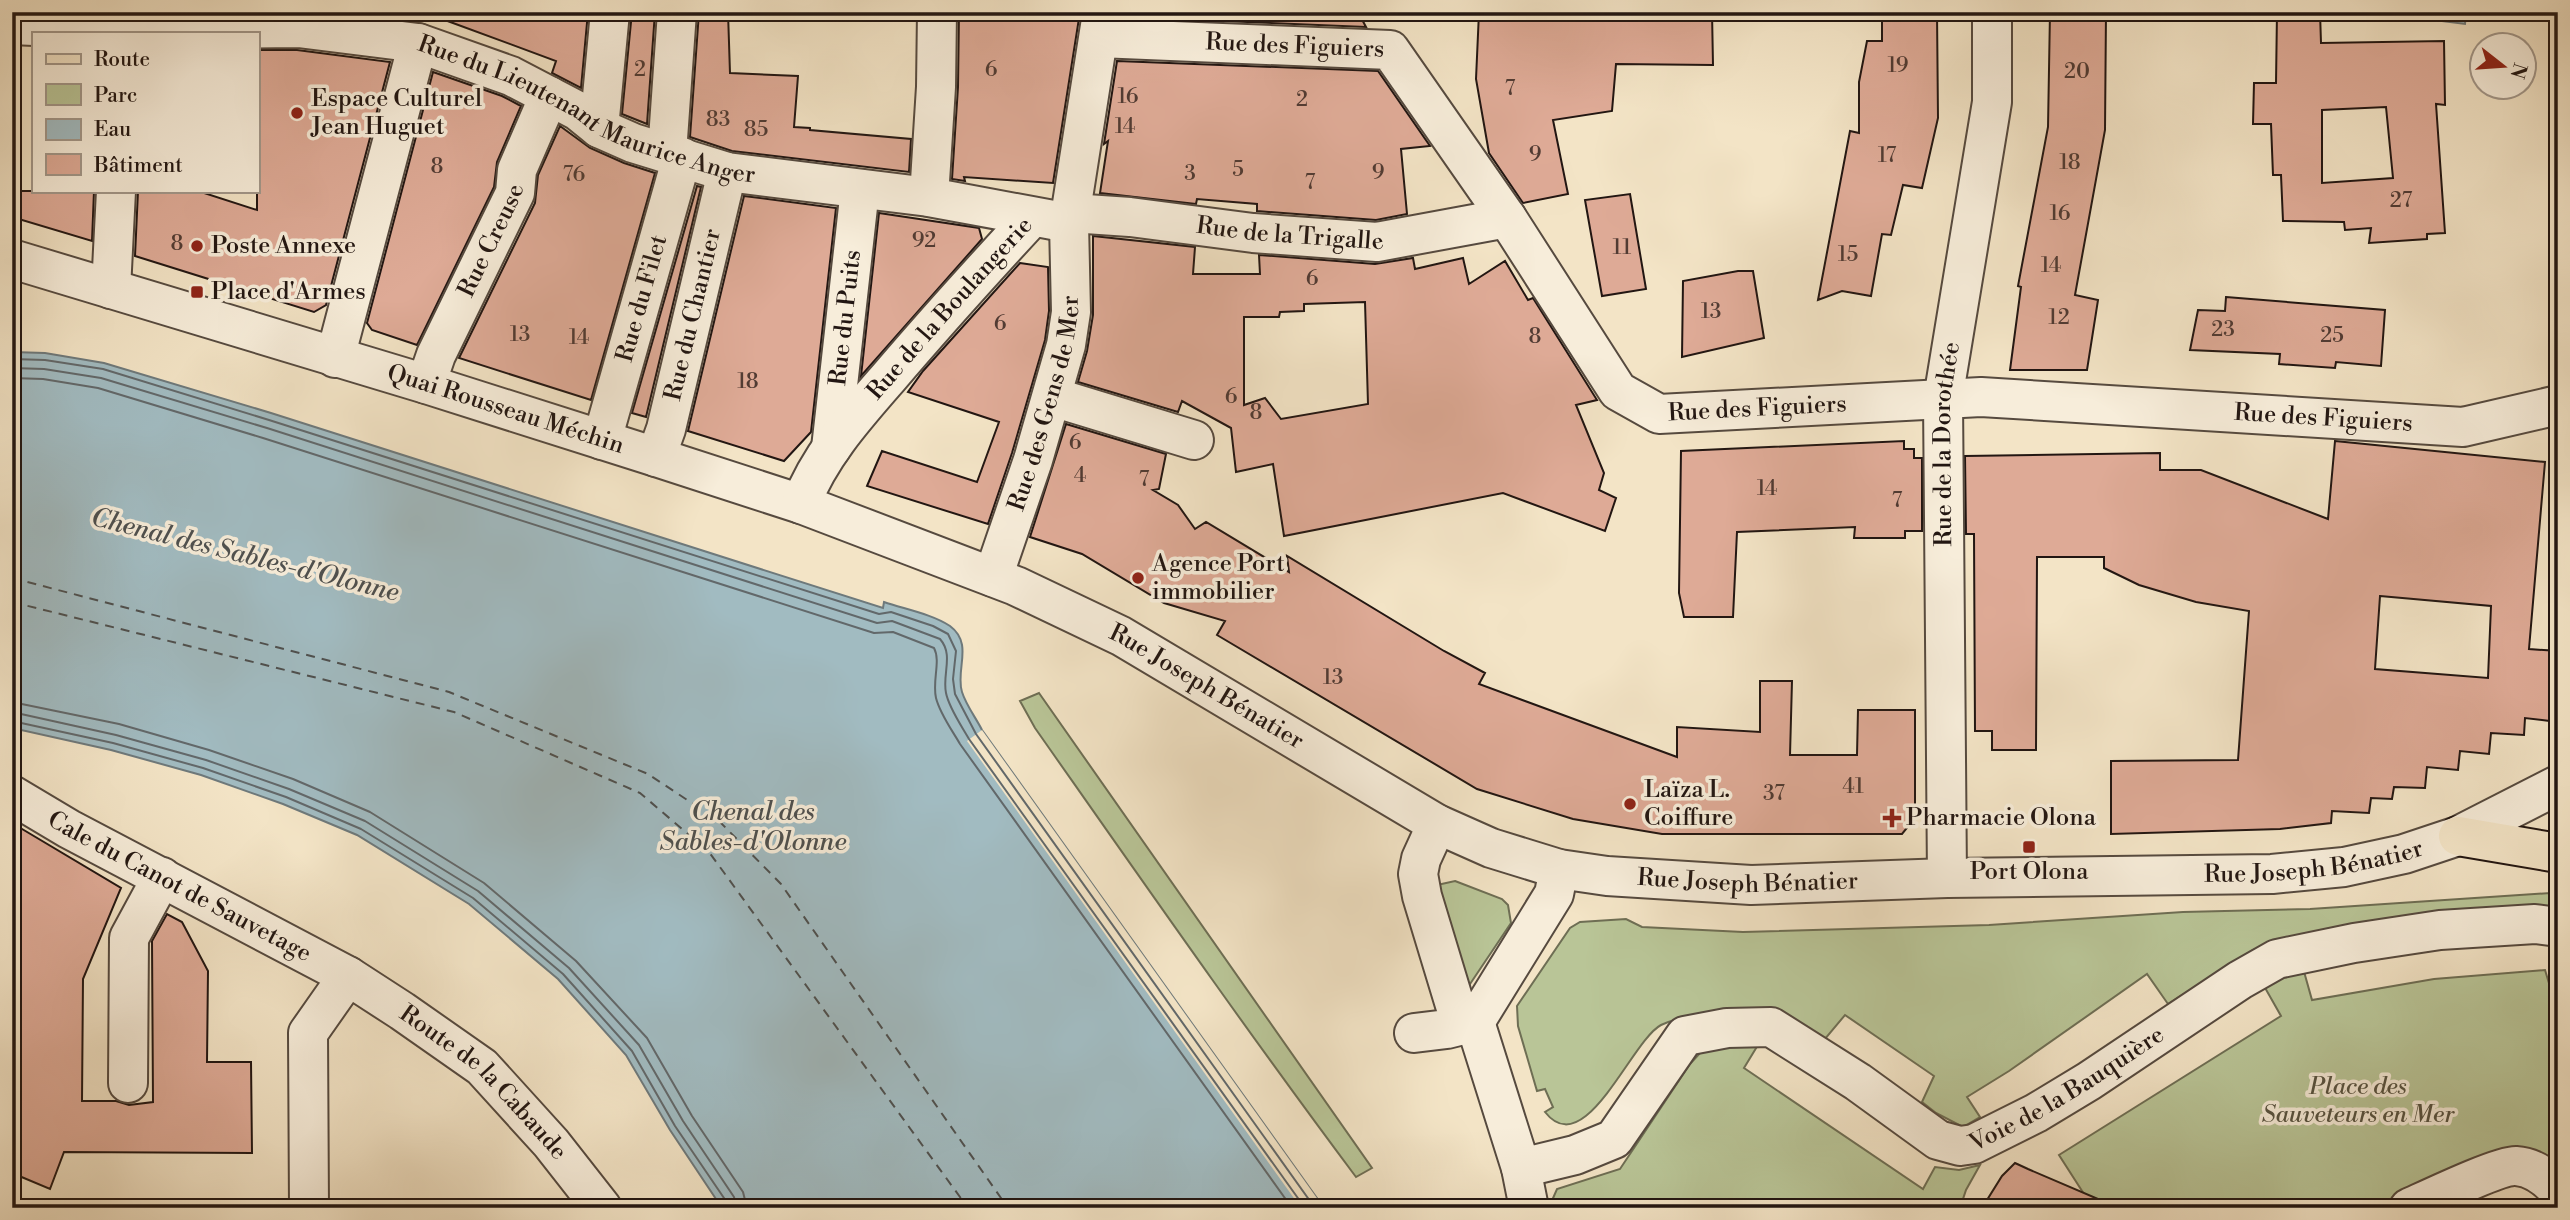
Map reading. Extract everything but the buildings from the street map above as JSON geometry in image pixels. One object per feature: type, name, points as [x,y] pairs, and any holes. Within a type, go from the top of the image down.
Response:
[{"type":"main road","points":[[2459,835],[2558,853]]},
{"type":"street","points":[[599,128],[610,12]]},
{"type":"street","name":"Rue du Filet","points":[[602,440],[674,155],[677,12]]},
{"type":"street","points":[[929,197],[936,87],[937,12]]},
{"type":"street","name":"Rue de la Dorothée","points":[[1947,878],[1943,399],[1992,102],[1992,12]]},
{"type":"street","name":"Rue du Lieutenant Maurice Anger","points":[[12,25],[86,20],[123,32],[237,21],[418,43],[511,76],[579,111],[599,128],[633,143],[727,172],[929,197],[1032,218]]},
{"type":"street","name":"Rue des Figuiers","points":[[1100,25],[1390,50],[1507,218],[1618,391],[1659,415],[1981,397],[2463,426],[2558,405]]},
{"type":"street","name":"Rue de la Boulangerie","points":[[801,504],[811,477],[831,448],[948,308],[1032,218],[1070,218],[1100,25]]},
{"type":"street","points":[[335,358],[418,43]]},
{"type":"street","name":"Rue Creuse","points":[[426,384],[436,355],[515,193],[517,170],[549,96]]},
{"type":"street","name":"Rue du Chantier","points":[[656,457],[666,429],[727,172]]},
{"type":"street","name":"Rue du Puits","points":[[831,448],[860,189]]},
{"type":"street","points":[[111,289],[116,192]]},
{"type":"street","name":"Rue de la Trigalle","points":[[1070,218],[1130,217],[1253,233],[1377,242],[1507,218]]},
{"type":"street","name":"Rue des Gens de Mer","points":[[993,577],[1052,397],[1072,312],[1070,218]]},
{"type":"street","name":"Quai Rousseau Méchin","points":[[12,259],[426,384],[801,504],[993,577]]},
{"type":"street","points":[[1052,397],[1194,440]]},
{"type":"street","name":"Rue Joseph Bénatier","points":[[993,577],[1121,636],[1437,824],[1491,848],[1559,869],[1606,876],[1751,885],[1947,878],[2309,872],[2386,858],[2459,835],[2558,785]]},
{"type":"street","name":"Cale du Canot de Sauvetage","points":[[12,795],[69,829],[348,976]]},
{"type":"street","points":[[1437,824],[1421,859],[1418,874],[1422,896],[1455,1006],[1475,1022],[1521,1168],[1530,1208]]},
{"type":"street","points":[[1414,1033],[1475,1022],[1554,894],[1559,869]]},
{"type":"street","points":[[128,1083],[129,938],[162,877]]},
{"type":"street","name":"Voie de la Bauquière","points":[[1521,1168],[1575,1155],[1614,1139],[1685,1036],[1727,1028],[1771,1027],[1858,1082],[1938,1140],[1960,1146],[1974,1144],[2036,1113],[2089,1081],[2240,980],[2277,959],[2354,943],[2440,930],[2535,924],[2558,927]]},
{"type":"street","points":[[309,1208],[308,1033],[348,976]]},
{"type":"street","name":"Route de la Cabaude","points":[[348,976],[482,1067],[551,1143],[602,1208]]},
{"type":"street","points":[[2409,1208],[2499,1170],[2515,1166],[2538,1172],[2558,1190]]},
{"type":"green space","points":[[1039,693],[1372,1168],[1356,1177],[1234,1010],[1035,728],[1020,701]]},
{"type":"green space","points":[[1455,881],[1502,899],[1508,905],[1511,923],[1468,987],[1437,885]]},
{"type":"green space","points":[[2550,893],[2551,909],[2289,941],[2253,950],[2168,1004],[2147,974],[2009,1071],[1967,1097],[1980,1117],[1963,1127],[1936,1113],[1922,1102],[1934,1076],[1845,1015],[1825,1039],[1697,1017],[1661,1025],[1649,1035],[1607,1094],[1591,1111],[1576,1122],[1560,1124],[1545,1112],[1553,1107],[1545,1089],[1537,1091],[1518,1026],[1517,1006],[1570,928],[1580,922],[1626,919],[1642,927],[1743,932],[1989,925],[2183,912],[2310,909]]},
{"type":"green space","name":"Place des Sauveteurs en Mer","points":[[2303,968],[2312,1000],[2434,979],[2545,970],[2558,1013],[2558,1158],[2509,1155],[2384,1208],[2093,1208],[2059,1155],[2281,1016],[2264,986]]},
{"type":"green space","points":[[1761,1040],[1744,1068],[1923,1189],[1935,1167],[1959,1170],[1980,1165],[1966,1190],[1960,1208],[1584,1208],[1582,1203],[1569,1208],[1551,1208],[1557,1189],[1620,1169],[1700,1053]]},
{"type":"water","points":[[2402,12],[2466,12],[2465,24],[2401,16]]},
{"type":"water","name":"Chenal des Sables-d'Olonne","points":[[12,352],[45,353],[104,363],[271,413],[883,608],[884,602],[918,612],[950,626],[961,641],[962,692],[982,730],[1324,1208],[722,1208],[670,1130],[626,1055],[558,979],[469,904],[357,835],[283,804],[201,775],[111,750],[12,728]]},
{"type":"pier","points":[[982,730],[1324,1208],[1301,1208],[967,741]]},
{"type":"ferry route","points":[[12,578],[449,692],[648,774],[719,821],[781,884],[1008,1208]]},
{"type":"ferry route","points":[[12,602],[454,712],[640,793],[709,852],[968,1208]]},
{"type":"place","name":"Espace Culturel Jean Huguet","points":[[297,113]]},
{"type":"place","name":"Poste Annexe","points":[[197,246]]},
{"type":"place","name":"Place d'Armes","points":[[197,292]]},
{"type":"place","name":"Agence Port immobilier","points":[[1138,578]]},
{"type":"place","name":"Laïza L. Coiffure","points":[[1630,804]]},
{"type":"place","name":"Pharmacie Olona","points":[[1892,818]]},
{"type":"place","name":"Port Olona","points":[[2029,847]]}]
